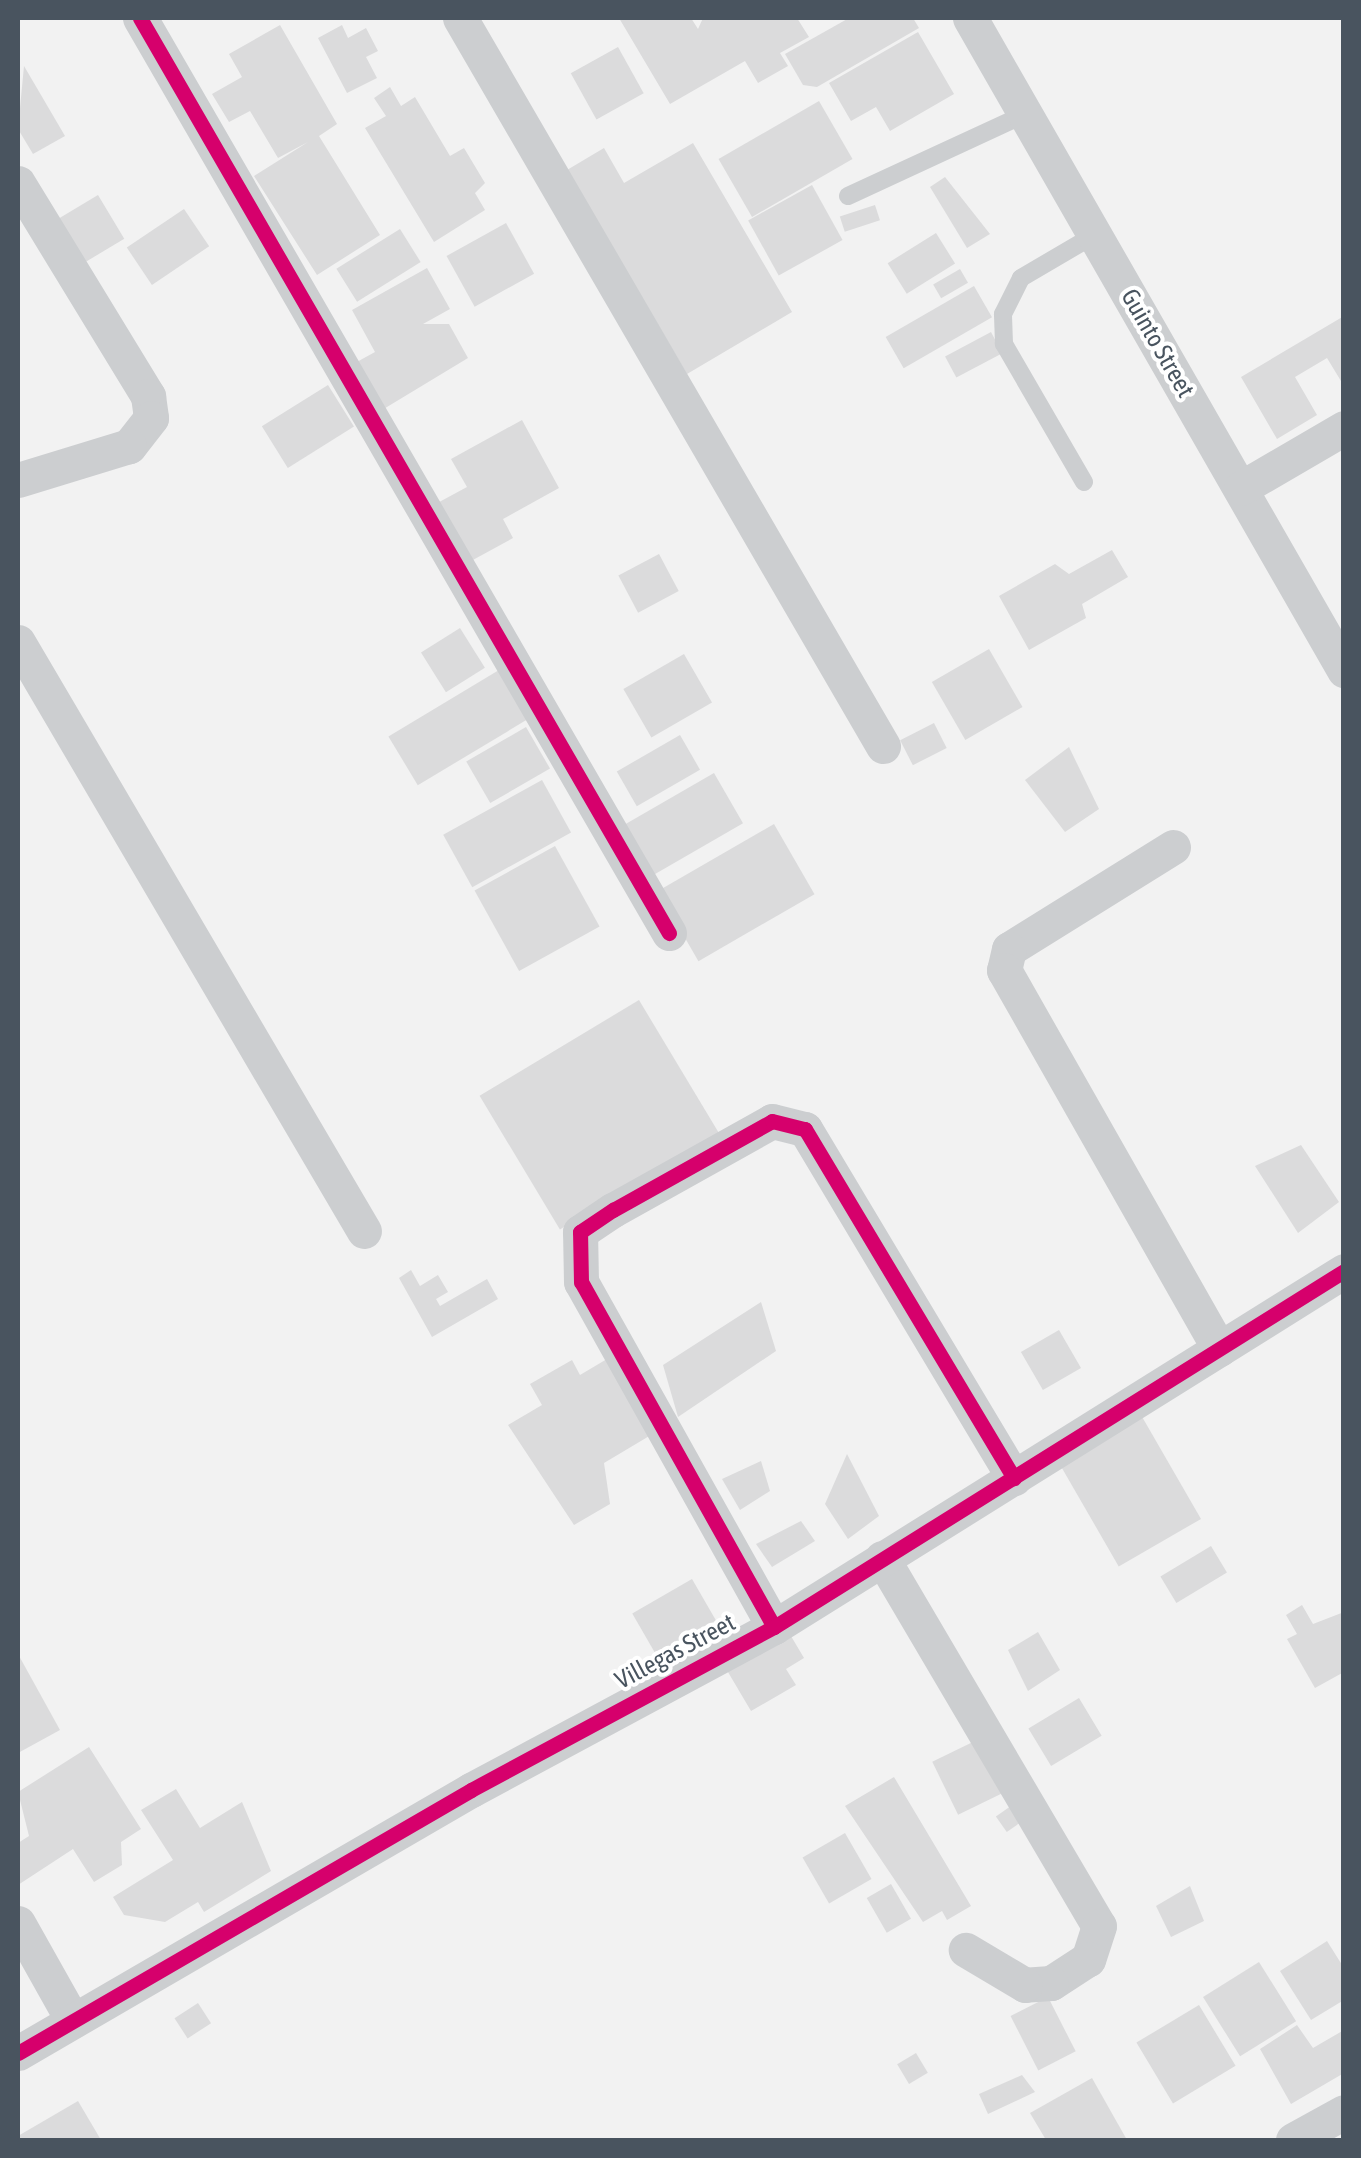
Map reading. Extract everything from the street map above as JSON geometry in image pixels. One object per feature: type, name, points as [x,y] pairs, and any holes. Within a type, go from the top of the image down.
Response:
[{"type":"street","points":[[140,18],[669,933]]},
{"type":"street","points":[[460,18],[883,746]]},
{"type":"street","name":"Guinto Street","points":[[970,18],[1028,112],[1344,670]]},
{"type":"street","points":[[18,183],[148,396],[151,418],[129,446],[18,480]]},
{"type":"street","points":[[1241,488],[1344,428]]},
{"type":"street","points":[[18,642],[364,1231]]},
{"type":"street","points":[[1173,846],[1009,949],[1004,970],[1220,1349]]},
{"type":"street","points":[[774,1627],[581,1282],[580,1232],[613,1210],[772,1122],[805,1129],[1014,1478]]},
{"type":"street","name":"Villegas Street","points":[[18,2053],[774,1627],[1344,1272]]},
{"type":"street","points":[[882,1558],[1098,1926],[1088,1959],[1051,1983],[1026,1985],[966,1950]]},
{"type":"street","points":[[18,1923],[73,2021]]},
{"type":"street","points":[[1292,2140],[1344,2112]]},
{"type":"lane","points":[[848,196],[1028,112]]},
{"type":"lane","points":[[1084,482],[1004,344],[1004,314],[1021,278],[1096,234]]},
{"type":"building","points":[[619,18],[691,18],[698,29],[703,18],[797,18],[809,37],[780,53],[788,66],[758,83],[745,61],[670,104]]},
{"type":"building","points":[[849,18],[913,18],[919,28],[817,87],[803,85],[785,54]]},
{"type":"building","points":[[280,25],[337,124],[319,136],[380,235],[317,275],[254,176],[308,142],[278,158],[250,111],[229,122],[212,94],[242,77],[229,54]]},
{"type":"building","points":[[342,25],[348,38],[366,28],[378,51],[366,57],[377,78],[347,93],[318,38]]},
{"type":"building","points":[[918,32],[954,94],[890,131],[876,107],[851,121],[829,83]]},
{"type":"building","points":[[618,47],[644,93],[596,120],[571,73]]},
{"type":"building","points":[[24,66],[65,136],[33,154],[18,129]]},
{"type":"building","points":[[390,87],[401,106],[415,97],[450,156],[464,148],[485,183],[475,193],[485,210],[434,242],[365,128],[386,116],[374,98]]},
{"type":"building","points":[[819,101],[852,159],[752,217],[719,159]]},
{"type":"building","points":[[693,143],[792,312],[687,374],[567,170],[604,148],[624,183]]},
{"type":"building","points":[[945,177],[990,234],[967,248],[930,187]]},
{"type":"building","points":[[812,185],[843,240],[779,275],[748,220]]},
{"type":"building","points":[[98,195],[124,239],[79,266],[53,222]]},
{"type":"building","points":[[875,205],[880,220],[845,232],[840,216]]},
{"type":"building","points":[[184,209],[209,246],[152,285],[127,248]]},
{"type":"building","points":[[506,223],[534,274],[475,307],[447,256]]},
{"type":"building","points":[[400,229],[421,262],[357,302],[336,269]]},
{"type":"building","points":[[936,233],[955,264],[907,294],[888,263]]},
{"type":"building","points":[[427,268],[450,309],[423,324],[449,324],[468,358],[382,410],[355,363],[375,352],[352,310]]},
{"type":"building","points":[[960,269],[968,283],[941,298],[933,284]]},
{"type":"building","points":[[974,286],[992,317],[904,368],[886,337]]},
{"type":"building","points":[[1344,316],[1344,386],[1327,358],[1295,377],[1317,415],[1277,439],[1241,377]]},
{"type":"building","points":[[991,332],[1002,353],[956,378],[945,356]]},
{"type":"building","points":[[328,385],[354,427],[288,468],[262,426]]},
{"type":"building","points":[[522,420],[559,488],[503,519],[513,538],[471,561],[430,507],[467,487],[451,459]]},
{"type":"building","points":[[1112,550],[1128,577],[1082,604],[1086,618],[1029,650],[999,596],[1055,564],[1069,574]]},
{"type":"building","points":[[659,554],[679,591],[638,613],[618,576]]},
{"type":"building","points":[[460,628],[485,668],[446,692],[421,652]]},
{"type":"building","points":[[989,649],[1022,707],[965,740],[932,682]]},
{"type":"building","points":[[684,654],[712,702],[651,737],[623,689]]},
{"type":"building","points":[[499,670],[528,719],[418,785],[388,736]]},
{"type":"building","points":[[934,723],[947,748],[913,765],[900,740]]},
{"type":"building","points":[[526,727],[550,769],[490,803],[466,762]]},
{"type":"building","points":[[680,735],[700,770],[637,806],[617,772]]},
{"type":"building","points":[[1069,747],[1099,809],[1065,832],[1025,780]]},
{"type":"building","points":[[714,773],[743,823],[643,881],[614,830]]},
{"type":"building","points":[[542,780],[571,832],[472,887],[443,835]]},
{"type":"building","points":[[774,824],[814,894],[698,961],[658,891]]},
{"type":"building","points":[[555,846],[600,926],[519,971],[475,891]]},
{"type":"building","points":[[639,1000],[719,1134],[560,1230],[480,1096]]},
{"type":"building","points":[[1301,1145],[1339,1202],[1298,1233],[1255,1166]]},
{"type":"building","points":[[411,1270],[420,1286],[438,1275],[448,1292],[436,1299],[440,1306],[487,1279],[498,1299],[432,1337],[399,1278]]},
{"type":"building","points":[[761,1302],[776,1351],[678,1417],[663,1365]]},
{"type":"building","points":[[1059,1330],[1081,1368],[1043,1390],[1021,1352]]},
{"type":"building","points":[[612,1356],[656,1432],[604,1463],[610,1504],[574,1525],[508,1425],[542,1405],[530,1384],[572,1360],[580,1375]]},
{"type":"building","points":[[1141,1415],[1201,1519],[1119,1566],[1059,1462]]},
{"type":"building","points":[[847,1454],[879,1516],[848,1539],[825,1504]]},
{"type":"building","points":[[761,1461],[770,1491],[740,1510],[722,1479]]},
{"type":"building","points":[[801,1521],[815,1541],[772,1567],[756,1544]]},
{"type":"building","points":[[1211,1546],[1227,1573],[1176,1603],[1160,1576]]},
{"type":"building","points":[[692,1579],[716,1621],[656,1655],[632,1614]]},
{"type":"building","points":[[1302,1605],[1313,1624],[1344,1612],[1344,1672],[1315,1688],[1287,1639],[1297,1634],[1286,1615]]},
{"type":"building","points":[[788,1631],[804,1658],[786,1669],[796,1685],[751,1711],[725,1667]]},
{"type":"building","points":[[1038,1632],[1060,1670],[1028,1691],[1008,1650]]},
{"type":"building","points":[[18,1654],[60,1730],[18,1753]]},
{"type":"building","points":[[1079,1698],[1102,1736],[1051,1766],[1028,1728]]},
{"type":"building","points":[[979,1739],[1005,1792],[958,1815],[932,1762]]},
{"type":"building","points":[[89,1747],[141,1829],[121,1842],[122,1865],[94,1882],[73,1849],[18,1885],[18,1843],[29,1836],[18,1792]]},
{"type":"building","points":[[894,1777],[971,1906],[947,1920],[942,1911],[923,1922],[845,1806]]},
{"type":"building","points":[[176,1789],[200,1828],[242,1802],[271,1871],[204,1912],[198,1902],[165,1922],[124,1915],[113,1897],[173,1860],[141,1810]]},
{"type":"building","points":[[1018,1801],[1029,1817],[1007,1832],[996,1816]]},
{"type":"building","points":[[845,1833],[872,1879],[829,1903],[803,1857]]},
{"type":"building","points":[[891,1884],[911,1919],[887,1933],[867,1898]]},
{"type":"building","points":[[1190,1886],[1204,1921],[1171,1937],[1156,1906]]},
{"type":"building","points":[[1327,1941],[1344,1968],[1344,2000],[1311,2020],[1280,1971]]},
{"type":"building","points":[[1259,1962],[1296,2021],[1240,2056],[1203,1997]]},
{"type":"building","points":[[1048,1997],[1076,2051],[1038,2070],[1011,2016]]},
{"type":"building","points":[[198,2003],[211,2023],[188,2038],[175,2018]]},
{"type":"building","points":[[1199,2005],[1236,2066],[1173,2103],[1136,2043]]},
{"type":"building","points":[[1297,2025],[1313,2048],[1344,2030],[1344,2073],[1291,2104],[1260,2049]]},
{"type":"building","points":[[916,2053],[928,2073],[909,2084],[897,2064]]},
{"type":"building","points":[[1022,2075],[1035,2092],[988,2114],[979,2094]]},
{"type":"building","points":[[1092,2078],[1127,2140],[1046,2140],[1030,2113]]},
{"type":"building","points":[[78,2101],[101,2140],[18,2140],[18,2136]]},
{"type":"cycle path","points":[[140,18],[669,933]]},
{"type":"cycle path","points":[[774,1627],[581,1282],[580,1232],[613,1210],[772,1121],[805,1129],[1014,1478]]},
{"type":"cycle path","points":[[18,2053],[471,1790],[774,1627],[1344,1271]]}]
